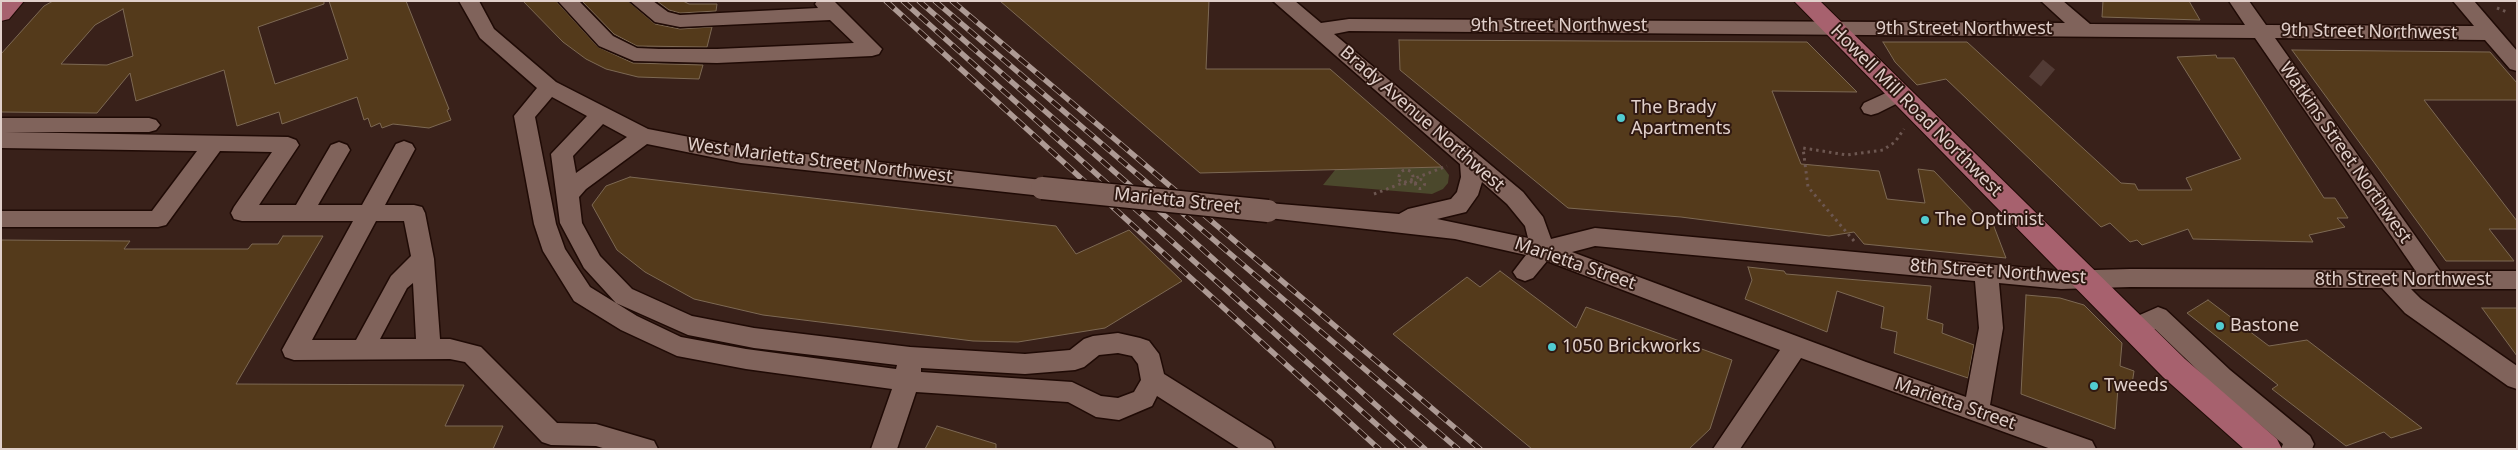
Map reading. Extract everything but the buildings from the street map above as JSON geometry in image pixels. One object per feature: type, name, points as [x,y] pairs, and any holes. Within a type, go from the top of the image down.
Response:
[{"type":"main road","points":[[1,13],[12,1]]},
{"type":"main road","name":"Howell Mill Road Northwest","points":[[1806,1],[2174,368],[2266,449]]},
{"type":"street","name":"West Marietta Street Northwest","points":[[469,1],[487,33],[549,87],[643,136],[741,155],[1042,188]]},
{"type":"street","points":[[568,1],[606,41],[634,54],[717,56],[872,49],[828,7],[680,21],[662,17],[640,1]]},
{"type":"street","name":"Brady Avenue Northwest","points":[[1283,1],[1515,198],[1535,222],[1543,250]]},
{"type":"street","points":[[2051,1],[2084,29]]},
{"type":"street","name":"Watkins Street Northwest","points":[[2239,1],[2434,280]]},
{"type":"street","points":[[2463,1],[2517,64]]},
{"type":"street","name":"9th Street Northwest","points":[[1318,30],[1349,25],[1833,28],[2002,34],[2084,29],[2490,33]]},
{"type":"street","points":[[549,87],[524,116],[545,224],[554,251],[582,294],[629,323],[677,346],[746,359],[908,369],[1075,360],[1093,346],[1118,343],[1140,348],[1150,361],[1153,380],[1143,399],[1119,409],[1096,406],[1072,392],[908,369],[688,325],[624,296],[592,262],[571,223],[562,154]]},
{"type":"street","points":[[1871,108],[1899,94]]},
{"type":"street","points":[[532,157],[562,154],[601,114]]},
{"type":"street","points":[[1,125],[150,125]]},
{"type":"street","points":[[568,195],[578,183],[643,136]]},
{"type":"street","points":[[1,140],[288,146],[242,214],[414,213],[423,258],[429,349]]},
{"type":"street","points":[[1,219],[158,219],[214,144]]},
{"type":"street","points":[[404,149],[294,350],[450,349],[472,354],[551,434],[596,435],[645,449]]},
{"type":"street","points":[[302,213],[339,150]]},
{"type":"street","points":[[1388,221],[1458,206],[1466,195],[1472,177],[1471,162]]},
{"type":"street","name":"Marietta Street","points":[[1042,188],[1388,221],[1456,230],[1543,250],[1796,346],[2083,449]]},
{"type":"street","name":"8th Street Northwest","points":[[1543,250],[1595,237],[2049,280],[2517,280]]},
{"type":"street","points":[[1526,272],[1543,250]]},
{"type":"street","points":[[363,349],[399,282],[423,258]]},
{"type":"street","points":[[1976,411],[1991,328],[1986,273]]},
{"type":"street","points":[[2386,280],[2413,306],[2517,379]]},
{"type":"street","points":[[2134,328],[2158,317],[2221,377],[2301,444],[2294,449]]},
{"type":"street","points":[[1726,449],[1796,346]]},
{"type":"street","points":[[884,449],[908,369]]},
{"type":"street","points":[[1153,380],[1262,449]]},
{"type":"path","points":[[1860,248],[1808,187],[1803,148],[1847,155],[1883,150],[1895,142],[1906,126]]},
{"type":"path","points":[[1374,194],[1448,166]]},
{"type":"path","points":[[1403,183],[1398,178],[1400,173],[1411,173],[1414,180]]},
{"type":"shaded area","points":[[1443,167],[1449,175],[1448,183],[1443,189],[1432,194],[1323,185],[1335,170]]},
{"type":"tunnel","points":[[2036,68],[2048,78]]},
{"type":"railway","points":[[886,1],[1379,449]]},
{"type":"railway","points":[[903,1],[1404,449]]},
{"type":"railway","points":[[919,1],[1180,229],[1425,449]]},
{"type":"railway","points":[[935,1],[1458,449]]},
{"type":"railway","points":[[952,1],[1480,449]]},
{"type":"place","name":"The Brady Apartments","points":[[1621,118]]},
{"type":"place","name":"The Optimist","points":[[1925,220]]},
{"type":"place","name":"Bastone","points":[[2220,326]]},
{"type":"place","name":"1050 Brickworks","points":[[1552,347]]},
{"type":"place","name":"Tweeds","points":[[2094,386]]}]
